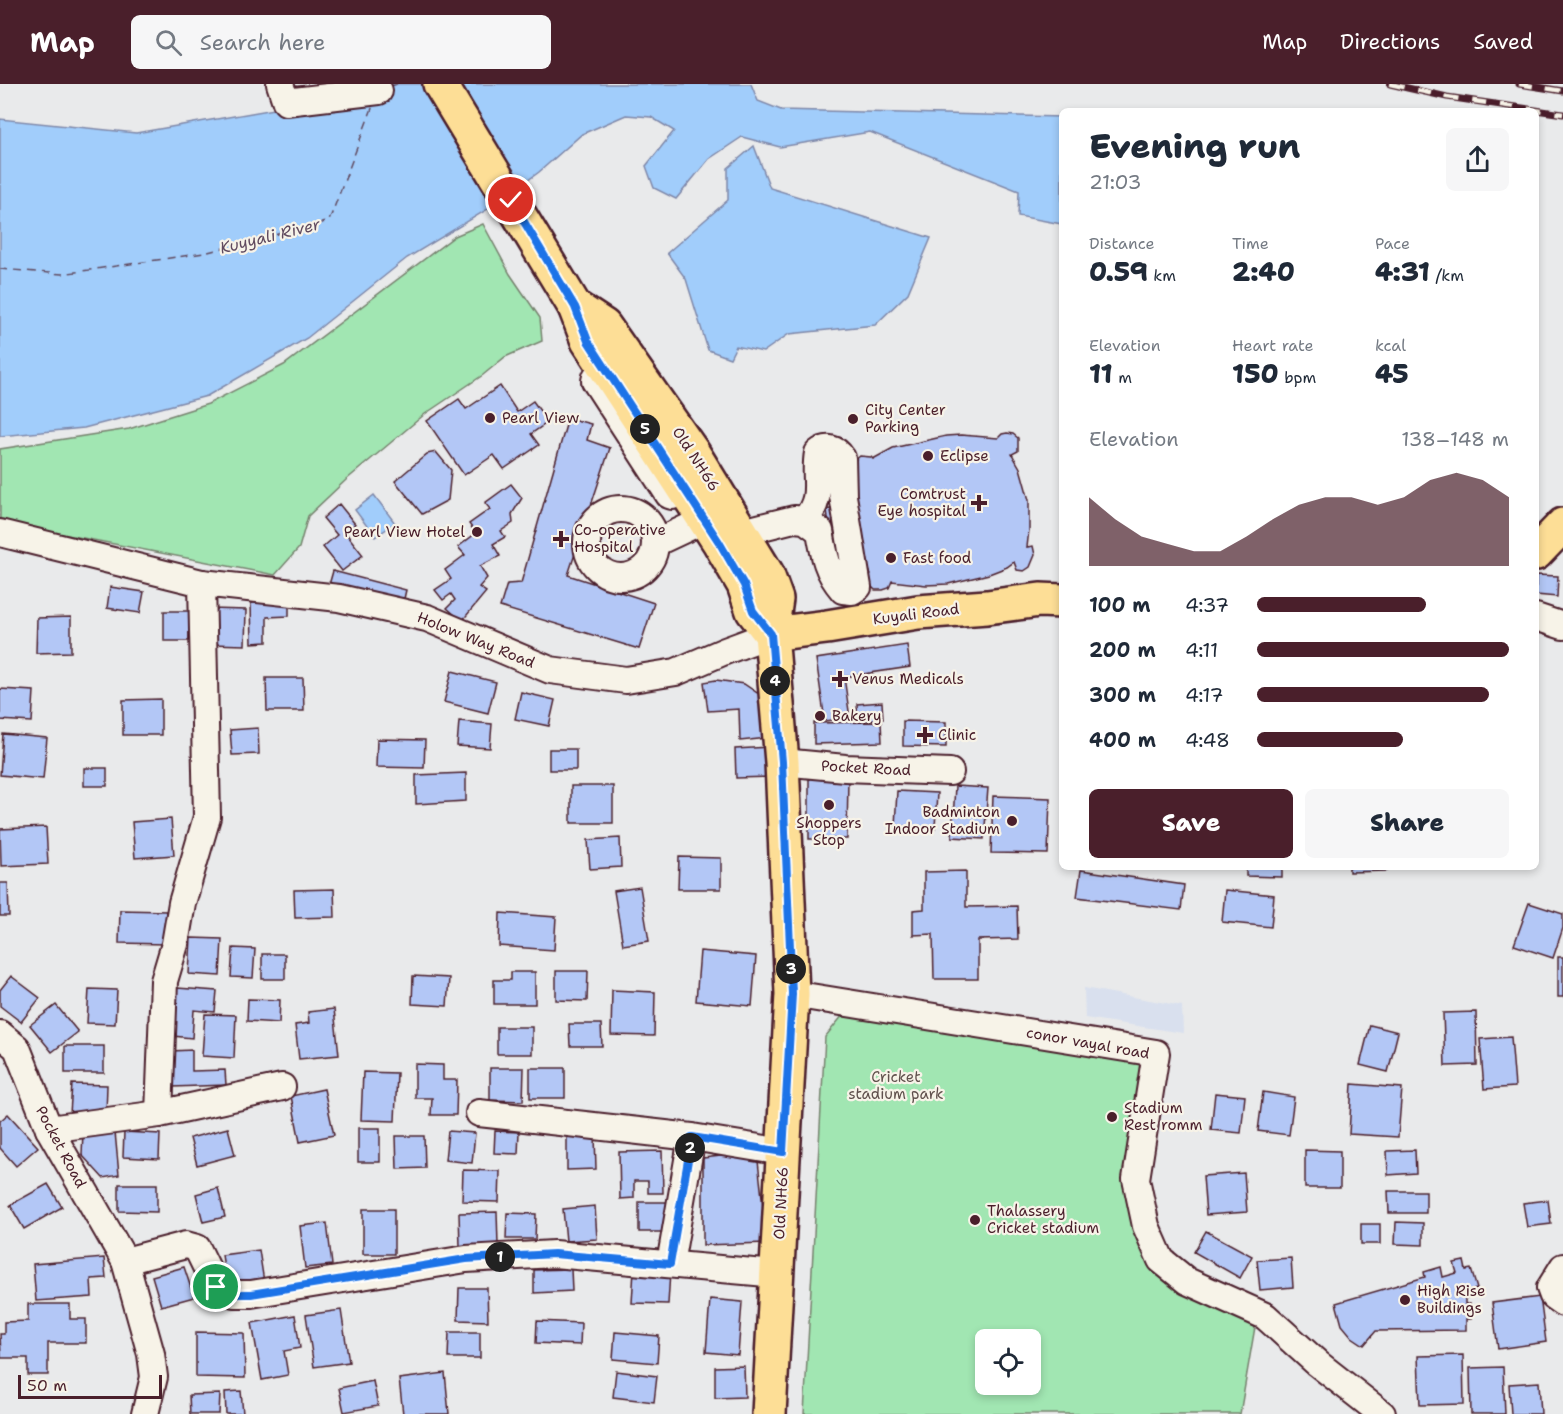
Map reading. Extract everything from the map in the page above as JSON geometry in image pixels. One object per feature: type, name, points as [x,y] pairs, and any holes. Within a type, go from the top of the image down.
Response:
[{"type":"main road","name":"Old NH66","points":[[440,84],[575,307],[588,341],[697,509],[744,585],[753,611],[771,634]]},
{"type":"main road","name":"Old NH66","points":[[575,307],[604,326],[693,453],[767,574],[776,598],[771,634],[782,762],[792,994],[769,1414]]},
{"type":"main road","points":[[1539,550],[1563,525]]},
{"type":"main road","name":"Kuyali Road","points":[[771,634],[918,612],[1040,600],[1059,602]]},
{"type":"street","points":[[280,84],[286,102],[379,91]]},
{"type":"street","points":[[742,532],[794,519],[805,520],[820,531],[825,558],[833,579],[843,590],[852,591],[858,587],[843,496],[842,458],[829,448],[818,453],[817,498],[814,510],[805,520]]},
{"type":"street","points":[[655,543],[697,509]]},
{"type":"street","name":"Holow Way Road","points":[[0,533],[202,583],[339,598],[416,615],[550,670],[626,680],[676,672],[771,634]]},
{"type":"street","points":[[159,1114],[164,981],[175,944],[182,903],[207,817],[202,583]]},
{"type":"street","points":[[1539,618],[1563,626]]},
{"type":"street","name":"Pocket Road","points":[[782,762],[845,768],[950,772]]},
{"type":"street","name":"conor vayal road","points":[[792,994],[1156,1053],[1136,1179],[1146,1226],[1161,1260],[1187,1281],[1265,1316],[1317,1363],[1382,1414]]},
{"type":"street","name":"Pocket Road","points":[[0,1034],[17,1048],[49,1129],[125,1262],[151,1354],[154,1377],[145,1414]]},
{"type":"street","points":[[49,1129],[159,1114],[282,1087]]},
{"type":"street","points":[[479,1113],[692,1137],[783,1152]]},
{"type":"street","points":[[670,1264],[692,1137]]},
{"type":"street","points":[[125,1262],[186,1245],[197,1248],[216,1287],[234,1294],[251,1294],[466,1259],[554,1254],[777,1274]]},
{"type":"street","points":[[1563,1267],[1550,1288],[1553,1296],[1563,1303]]},
{"type":"shaded area","points":[[1084,988],[1182,1006],[1183,1033],[1085,1018]]},
{"type":"green space","points":[[483,224],[510,274],[540,318],[542,341],[505,357],[483,375],[425,414],[346,480],[308,516],[299,548],[275,575],[0,522],[0,449],[129,429],[208,404],[284,365],[455,236]]},
{"type":"green space","name":"Thalassery Cricket stadium","points":[[843,1015],[1145,1060],[1124,1184],[1145,1255],[1179,1286],[1255,1327],[1240,1414],[804,1414],[825,1037]]},
{"type":"water","name":"Kuyyali River","points":[[388,84],[751,84],[758,101],[781,110],[1059,117],[1059,223],[1018,216],[1019,191],[870,132],[780,147],[742,137],[709,159],[676,199],[654,188],[646,166],[674,131],[651,117],[626,115],[582,134],[539,172],[493,206],[407,258],[307,338],[207,396],[84,428],[0,436],[0,119],[136,133],[379,91]]},
{"type":"water","points":[[754,146],[770,188],[931,238],[908,293],[875,325],[789,334],[763,352],[736,346],[730,358],[708,350],[686,279],[667,253],[728,200],[728,168]]},
{"type":"water","points":[[374,495],[395,523],[375,537],[355,510]]},
{"type":"building","points":[[500,386],[517,412],[533,401],[548,422],[531,434],[539,445],[504,469],[494,455],[464,475],[427,421],[459,399],[466,409]]},
{"type":"building","points":[[568,418],[591,424],[587,440],[610,448],[568,575],[654,603],[639,649],[500,607],[507,584],[521,583]]},
{"type":"building","points":[[1007,433],[1018,438],[1018,451],[1012,454],[1020,468],[1029,500],[1027,547],[1033,546],[1035,555],[1030,567],[1024,571],[1017,570],[1014,562],[989,574],[948,584],[926,585],[892,581],[889,588],[875,590],[869,584],[868,578],[871,574],[862,556],[858,540],[830,537],[827,509],[853,511],[855,478],[852,469],[854,461],[860,456],[873,459],[893,448],[946,436],[998,438]]},
{"type":"building","points":[[436,452],[451,470],[448,500],[422,514],[395,481],[427,454]]},
{"type":"building","points":[[511,484],[522,498],[512,514],[513,523],[501,531],[505,537],[493,544],[500,556],[480,566],[487,578],[479,587],[486,592],[462,621],[447,608],[455,600],[451,594],[443,600],[435,590],[451,579],[445,570],[465,555],[458,547],[476,533],[469,524],[490,509],[485,503]]},
{"type":"building","points":[[339,504],[355,524],[345,532],[363,555],[342,571],[323,547],[337,535],[323,518]]},
{"type":"building","points":[[333,571],[406,590],[403,603],[329,585]]},
{"type":"building","points":[[1539,575],[1558,576],[1557,597],[1539,595]]},
{"type":"building","points":[[110,587],[144,592],[140,613],[107,608]]},
{"type":"building","points":[[289,602],[289,616],[267,617],[267,642],[252,643],[251,603]]},
{"type":"building","points":[[211,609],[246,610],[245,645],[210,644]]},
{"type":"building","points":[[164,611],[190,611],[189,641],[164,641]]},
{"type":"building","points":[[71,617],[71,652],[36,653],[37,618]]},
{"type":"building","points":[[907,645],[910,667],[844,677],[850,718],[825,721],[816,659]]},
{"type":"building","points":[[452,671],[496,682],[488,713],[444,702]]},
{"type":"building","points":[[266,678],[303,678],[304,711],[267,711]]},
{"type":"building","points":[[716,680],[744,684],[763,697],[768,738],[740,741],[739,709],[708,711],[704,682]]},
{"type":"building","points":[[0,689],[34,691],[32,722],[0,720]]},
{"type":"building","points":[[521,692],[555,700],[549,726],[515,719]]},
{"type":"building","points":[[161,699],[161,735],[123,735],[123,700]]},
{"type":"building","points":[[882,702],[883,719],[858,722],[857,704]]},
{"type":"building","points":[[459,721],[492,724],[490,748],[457,746]]},
{"type":"building","points":[[903,721],[946,722],[946,747],[903,746]]},
{"type":"building","points":[[881,722],[882,742],[814,744],[814,723]]},
{"type":"building","points":[[258,728],[259,754],[232,755],[230,730]]},
{"type":"building","points":[[3,734],[47,738],[43,779],[0,775]]},
{"type":"building","points":[[377,739],[425,740],[424,768],[376,767]]},
{"type":"building","points":[[770,747],[772,777],[736,778],[735,749]]},
{"type":"building","points":[[549,749],[576,749],[576,770],[549,770]]},
{"type":"building","points":[[84,768],[107,768],[107,786],[84,786]]},
{"type":"building","points":[[466,773],[466,801],[416,804],[416,775]]},
{"type":"building","points":[[809,777],[848,777],[847,839],[809,839]]},
{"type":"building","points":[[571,786],[613,786],[613,823],[571,823]]},
{"type":"building","points":[[955,786],[988,788],[984,839],[952,837]]},
{"type":"building","points":[[897,791],[937,793],[935,828],[895,826]]},
{"type":"building","points":[[993,796],[1050,798],[1048,854],[991,853]]},
{"type":"building","points":[[171,819],[174,855],[135,858],[132,822]]},
{"type":"building","points":[[46,827],[48,864],[1,866],[0,829]]},
{"type":"building","points":[[620,838],[621,867],[590,869],[588,840]]},
{"type":"building","points":[[679,857],[721,858],[721,889],[678,889]]},
{"type":"building","points":[[1081,870],[1184,885],[1181,910],[1077,897]]},
{"type":"building","points":[[1246,870],[1282,870],[1282,877],[1246,876]]},
{"type":"building","points":[[1349,870],[1387,870],[1387,871],[1349,872]]},
{"type":"building","points":[[966,871],[966,907],[1017,906],[1018,939],[978,940],[978,979],[934,979],[933,934],[913,935],[913,910],[924,909],[924,872]]},
{"type":"building","points":[[0,883],[8,883],[9,916],[0,916]]},
{"type":"building","points":[[640,887],[649,941],[623,945],[614,891]]},
{"type":"building","points":[[334,889],[335,917],[295,918],[294,890]]},
{"type":"building","points":[[1225,890],[1274,895],[1271,927],[1222,922]]},
{"type":"building","points":[[1529,903],[1563,914],[1563,928],[1553,958],[1514,945]]},
{"type":"building","points":[[120,910],[166,911],[165,944],[119,943]]},
{"type":"building","points":[[500,913],[556,917],[554,950],[499,946]]},
{"type":"building","points":[[191,938],[222,939],[220,976],[189,974]]},
{"type":"building","points":[[233,948],[255,949],[253,978],[231,977]]},
{"type":"building","points":[[700,951],[756,956],[752,1006],[696,1001]]},
{"type":"building","points":[[262,954],[285,954],[285,979],[262,979]]},
{"type":"building","points":[[1558,957],[1563,957],[1563,997],[1558,997]]},
{"type":"building","points":[[556,971],[588,971],[587,1001],[556,1000]]},
{"type":"building","points":[[511,972],[535,972],[535,1004],[494,1004],[494,980],[511,980]]},
{"type":"building","points":[[11,976],[40,998],[21,1022],[0,1006],[0,990]]},
{"type":"building","points":[[413,976],[449,978],[447,1006],[412,1004]]},
{"type":"building","points":[[177,988],[217,991],[215,1012],[194,1010],[192,1038],[173,1036]]},
{"type":"building","points":[[89,989],[117,990],[115,1024],[87,1023]]},
{"type":"building","points":[[612,990],[655,992],[654,1036],[611,1035]]},
{"type":"building","points":[[248,999],[280,1000],[279,1023],[247,1021]]},
{"type":"building","points":[[56,1005],[78,1032],[52,1052],[30,1025]]},
{"type":"building","points":[[334,1009],[339,1055],[299,1059],[295,1025],[309,1023],[308,1012]]},
{"type":"building","points":[[1476,1012],[1477,1065],[1445,1066],[1443,1013]]},
{"type":"building","points":[[205,1014],[236,1015],[234,1058],[202,1056]]},
{"type":"building","points":[[569,1024],[601,1024],[602,1046],[570,1046]]},
{"type":"building","points":[[1370,1025],[1398,1032],[1388,1072],[1360,1065]]},
{"type":"building","points":[[497,1027],[532,1027],[532,1054],[497,1054]]},
{"type":"building","points":[[1511,1037],[1515,1087],[1484,1089],[1480,1039]]},
{"type":"building","points":[[65,1046],[104,1046],[104,1073],[65,1073]]},
{"type":"building","points":[[192,1050],[192,1071],[225,1070],[226,1085],[173,1087],[171,1051]]},
{"type":"building","points":[[415,1064],[443,1065],[443,1080],[457,1080],[456,1115],[431,1115],[432,1098],[415,1098]]},
{"type":"building","points":[[490,1068],[524,1068],[523,1101],[490,1100]]},
{"type":"building","points":[[530,1068],[565,1068],[565,1098],[530,1098]]},
{"type":"building","points":[[363,1072],[397,1073],[395,1121],[361,1120]]},
{"type":"building","points":[[72,1084],[107,1085],[106,1115],[70,1114]]},
{"type":"building","points":[[1352,1084],[1402,1088],[1398,1137],[1349,1134]]},
{"type":"building","points":[[324,1089],[334,1135],[300,1142],[291,1096]]},
{"type":"building","points":[[1263,1092],[1294,1097],[1289,1135],[1258,1131]]},
{"type":"building","points":[[1215,1093],[1245,1096],[1241,1133],[1211,1130]]},
{"type":"building","points":[[8,1114],[38,1147],[16,1166],[0,1148],[0,1121]]},
{"type":"building","points":[[228,1128],[235,1155],[197,1165],[190,1138]]},
{"type":"building","points":[[358,1128],[380,1128],[380,1162],[358,1162]]},
{"type":"building","points":[[448,1131],[475,1133],[472,1163],[445,1160]]},
{"type":"building","points":[[495,1131],[519,1132],[518,1154],[494,1153]]},
{"type":"building","points":[[83,1132],[115,1132],[119,1175],[103,1178],[82,1155]]},
{"type":"building","points":[[124,1132],[160,1134],[159,1159],[123,1157]]},
{"type":"building","points":[[396,1136],[424,1136],[425,1168],[397,1169]]},
{"type":"building","points":[[567,1136],[595,1136],[596,1169],[567,1170]]},
{"type":"building","points":[[1305,1150],[1340,1151],[1340,1188],[1305,1188]]},
{"type":"building","points":[[1415,1150],[1416,1173],[1388,1175],[1387,1151]]},
{"type":"building","points":[[662,1151],[663,1193],[648,1193],[648,1181],[634,1181],[634,1198],[620,1199],[619,1152]]},
{"type":"building","points":[[757,1152],[767,1243],[703,1245],[703,1158]]},
{"type":"building","points":[[463,1170],[500,1171],[499,1202],[462,1201]]},
{"type":"building","points":[[1244,1173],[1247,1212],[1206,1215],[1203,1176]]},
{"type":"building","points":[[48,1184],[62,1207],[24,1229],[10,1205]]},
{"type":"building","points":[[119,1184],[157,1184],[157,1212],[119,1211]]},
{"type":"building","points":[[218,1188],[225,1217],[203,1222],[196,1194]]},
{"type":"building","points":[[1388,1191],[1426,1191],[1426,1213],[1389,1213]]},
{"type":"building","points":[[1548,1200],[1551,1224],[1527,1227],[1523,1203]]},
{"type":"building","points":[[639,1202],[672,1202],[671,1232],[639,1232]]},
{"type":"building","points":[[595,1206],[597,1239],[566,1241],[563,1209]]},
{"type":"building","points":[[363,1209],[394,1209],[394,1254],[363,1254]]},
{"type":"building","points":[[497,1212],[498,1245],[460,1246],[459,1213]]},
{"type":"building","points":[[507,1213],[536,1214],[535,1239],[506,1239]]},
{"type":"building","points":[[1396,1222],[1423,1223],[1423,1245],[1395,1244]]},
{"type":"building","points":[[327,1223],[332,1265],[305,1268],[300,1226]]},
{"type":"building","points":[[1361,1224],[1380,1224],[1380,1244],[1361,1244]]},
{"type":"building","points":[[1206,1231],[1252,1256],[1240,1278],[1194,1252]]},
{"type":"building","points":[[259,1250],[264,1282],[227,1287],[222,1255]]},
{"type":"building","points":[[104,1258],[106,1278],[91,1279],[92,1297],[36,1301],[33,1264]]},
{"type":"building","points":[[1291,1258],[1293,1287],[1260,1290],[1257,1260]]},
{"type":"building","name":"High Rise Buildings","points":[[1464,1261],[1466,1270],[1471,1269],[1477,1289],[1469,1291],[1470,1297],[1465,1298],[1465,1304],[1470,1304],[1471,1319],[1466,1319],[1466,1330],[1376,1331],[1364,1345],[1352,1337],[1342,1325],[1336,1303],[1425,1277],[1424,1272],[1441,1267],[1443,1277],[1457,1273],[1454,1263]]},
{"type":"building","points":[[184,1267],[194,1297],[161,1306],[152,1276]]},
{"type":"building","points":[[571,1269],[572,1291],[534,1293],[534,1270]]},
{"type":"building","points":[[634,1270],[670,1272],[668,1304],[632,1303]]},
{"type":"building","points":[[459,1288],[487,1288],[488,1321],[458,1320]]},
{"type":"building","points":[[1540,1297],[1546,1342],[1498,1349],[1492,1303]]},
{"type":"building","points":[[710,1299],[742,1302],[738,1355],[706,1352]]},
{"type":"building","points":[[28,1304],[70,1304],[70,1319],[86,1319],[86,1343],[48,1343],[48,1375],[28,1375],[28,1358],[1,1358],[0,1334],[4,1334],[4,1322],[28,1321]]},
{"type":"building","points":[[341,1310],[349,1362],[314,1367],[306,1315]]},
{"type":"building","points":[[295,1315],[300,1348],[284,1351],[288,1375],[262,1380],[252,1323]]},
{"type":"building","points":[[537,1321],[581,1323],[580,1345],[536,1343]]},
{"type":"building","points":[[196,1332],[244,1333],[245,1378],[196,1377]]},
{"type":"building","points":[[449,1332],[480,1332],[480,1358],[448,1358]]},
{"type":"building","points":[[615,1332],[659,1336],[657,1363],[613,1359]]},
{"type":"building","points":[[1463,1355],[1464,1404],[1420,1405],[1418,1356]]},
{"type":"building","points":[[744,1366],[745,1397],[715,1398],[715,1367]]},
{"type":"building","points":[[1503,1367],[1505,1414],[1471,1414],[1470,1368]]},
{"type":"building","points":[[616,1371],[657,1376],[654,1402],[613,1397]]},
{"type":"building","points":[[445,1373],[449,1414],[403,1414],[399,1379]]},
{"type":"building","points":[[373,1381],[378,1406],[344,1412],[339,1388]]},
{"type":"building","points":[[1539,1382],[1541,1414],[1511,1414],[1509,1384]]},
{"type":"building","points":[[241,1391],[243,1414],[226,1414],[225,1392]]},
{"type":"building","points":[[220,1394],[219,1414],[190,1414],[189,1395]]},
{"type":"ferry route","points":[[391,86],[397,84]]},
{"type":"ferry route","points":[[0,269],[62,274],[204,253],[329,221],[374,103]]},
{"type":"railway","points":[[1390,84],[1447,97],[1522,108]]},
{"type":"railway","points":[[1519,84],[1563,91]]},
{"type":"railway","points":[[1539,110],[1563,114]]},
{"type":"place","name":"Pearl View","points":[[490,418]]},
{"type":"place","name":"City Center Parking","points":[[853,419]]},
{"type":"place","name":"Eclipse","points":[[928,456]]},
{"type":"place","name":"Comtrust Eye hospital","points":[[979,503]]},
{"type":"place","name":"Pearl View Hotel","points":[[477,532]]},
{"type":"place","name":"Co-operative Hospital","points":[[561,539]]},
{"type":"place","name":"Fast food","points":[[891,558]]},
{"type":"place","name":"Venus Medicals","points":[[840,679]]},
{"type":"place","name":"Bakery","points":[[820,716]]},
{"type":"place","name":"Clinic","points":[[925,735]]},
{"type":"place","name":"Shoppers Stop","points":[[829,805]]},
{"type":"place","name":"Badminton Indoor Stadium","points":[[1012,821]]},
{"type":"place","name":"Stadium Rest romm","points":[[1112,1117]]},
{"type":"place","name":"Thalassery Cricket stadium","points":[[975,1220]]},
{"type":"place","name":"High Rise Buildings","points":[[1405,1300]]},
{"type":"route","points":[[216,1287],[234,1294],[251,1294],[466,1259],[554,1254],[670,1264],[692,1137],[783,1152],[792,994],[782,762],[771,634],[753,611],[744,585],[719,542],[588,341],[575,307],[511,200]]},
{"type":"park label","name":"Cricket stadium park","points":[[896,1086]]}]
